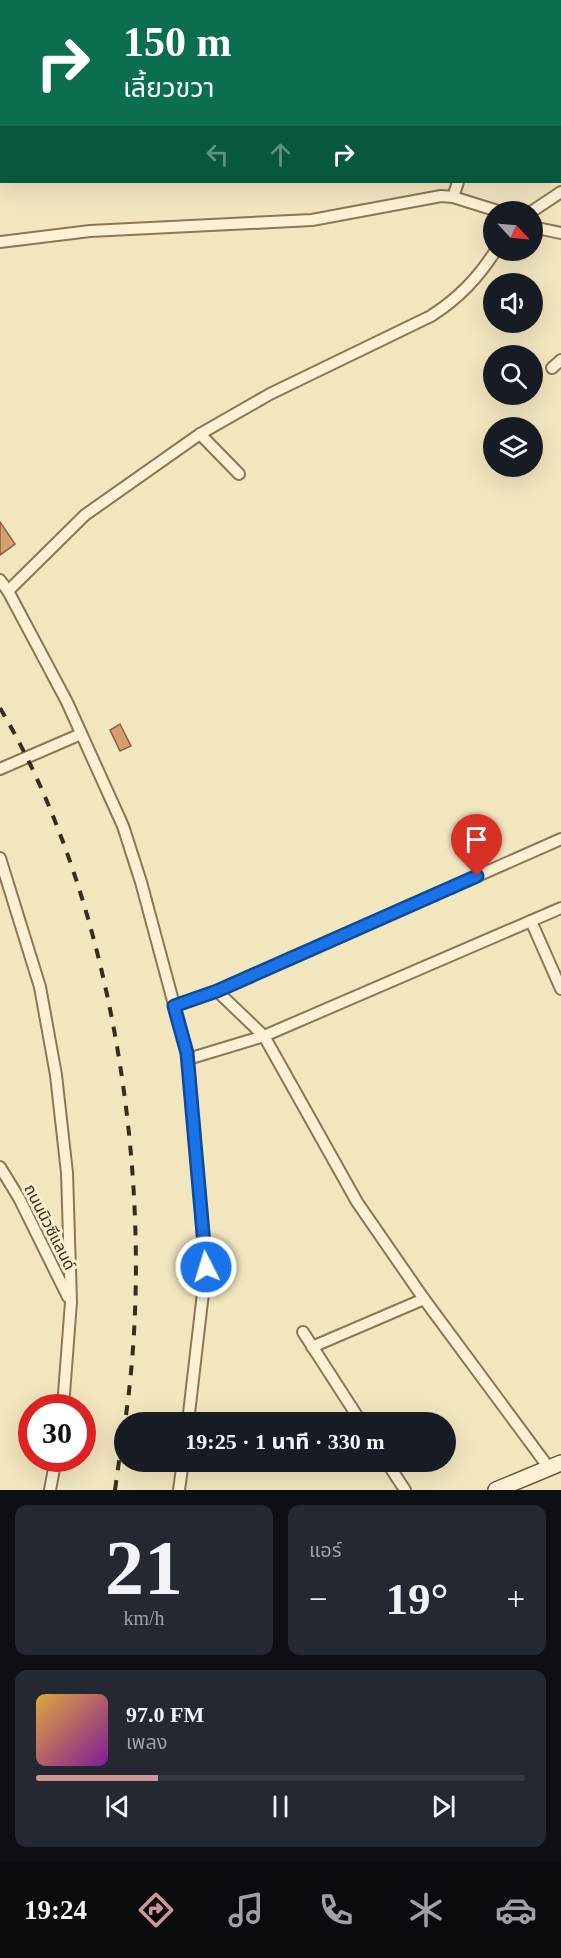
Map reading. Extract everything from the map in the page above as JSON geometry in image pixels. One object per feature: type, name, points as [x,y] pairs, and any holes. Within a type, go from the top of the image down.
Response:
[{"type":"main road","points":[[496,1490],[555,1466]]},
{"type":"street","points":[[453,197],[458,183]]},
{"type":"street","points":[[543,204],[561,192]]},
{"type":"street","points":[[0,242],[90,231],[312,220],[441,196],[453,197],[483,206]]},
{"type":"street","points":[[543,229],[561,233]]},
{"type":"street","points":[[8,591],[85,515],[200,434],[270,394],[431,316],[453,302],[479,276],[489,261]]},
{"type":"street","points":[[200,434],[239,474]]},
{"type":"street","points":[[0,580],[8,591],[81,734],[123,826],[141,882],[188,1059],[206,1267],[189,1412]]},
{"type":"street","points":[[0,769],[81,734]]},
{"type":"street","points":[[174,1006],[217,991],[561,839]]},
{"type":"street","points":[[0,858],[40,987],[56,1075],[67,1173],[71,1302],[64,1394]]},
{"type":"street","points":[[188,1059],[264,1036],[561,908]]},
{"type":"street","points":[[531,921],[561,989]]},
{"type":"street","points":[[217,991],[264,1036],[357,1202],[424,1299],[555,1466]]},
{"type":"street","name":"ถนนนิวซีแลนด์","points":[[1,1171],[20,1198],[71,1302]]},
{"type":"street","points":[[312,1347],[424,1299]]},
{"type":"street","points":[[303,1332],[354,1412]]},
{"type":"street","points":[[50,1490],[53,1472]]},
{"type":"street","points":[[179,1490],[181,1472]]},
{"type":"street","points":[[393,1472],[405,1490]]},
{"type":"building","points":[[0,522],[15,544],[0,555]]},
{"type":"building","points":[[120,724],[131,746],[120,751],[110,730]]},
{"type":"railway","points":[[0,708],[40,786],[73,870],[99,961],[118,1054],[131,1150],[136,1244],[134,1335],[126,1412]]},
{"type":"railway","points":[[115,1490],[118,1472]]},
{"type":"route","points":[[206,1267],[187,1053],[174,1006],[217,991],[477,876]]}]
